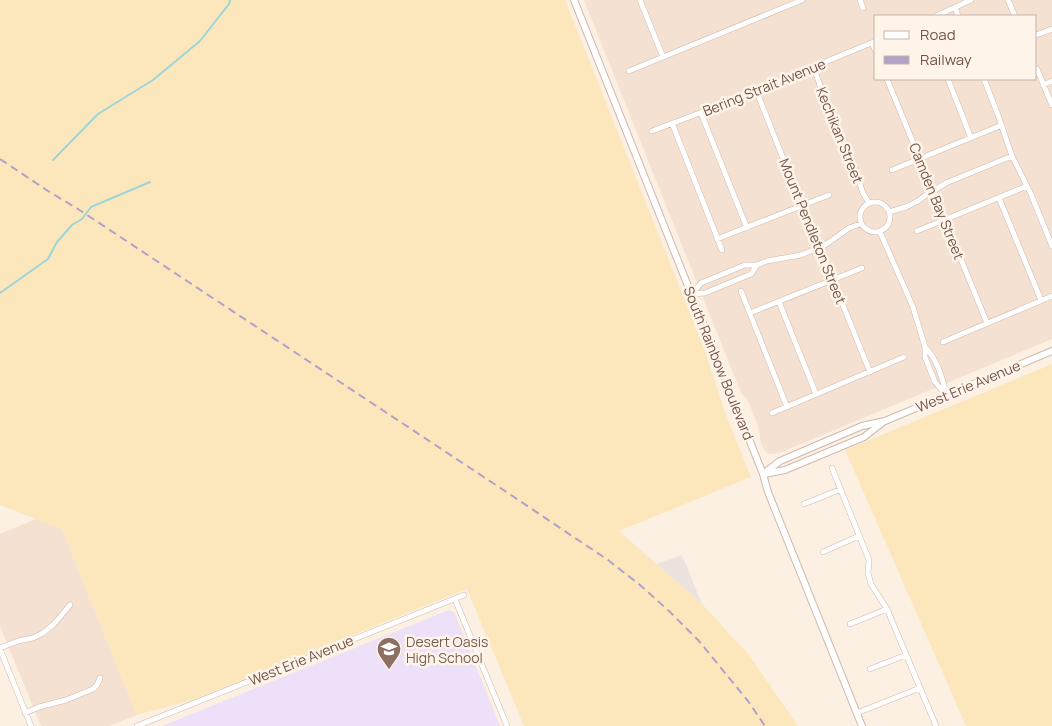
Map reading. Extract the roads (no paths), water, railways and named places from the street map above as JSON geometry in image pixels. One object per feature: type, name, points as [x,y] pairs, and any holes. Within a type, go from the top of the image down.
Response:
[{"type":"street","name":"South Rainbow Boulevard","points":[[574,0],[862,726]]},
{"type":"street","points":[[640,0],[663,57]]},
{"type":"street","points":[[628,71],[795,1],[802,0]]},
{"type":"street","points":[[860,0],[863,8]]},
{"type":"street","points":[[938,15],[971,0]]},
{"type":"street","points":[[1008,0],[1015,15]]},
{"type":"street","points":[[954,7],[958,15]]},
{"type":"street","points":[[1037,35],[1052,29]]},
{"type":"street","name":"Bering Strait Avenue","points":[[652,131],[701,113],[874,42]]},
{"type":"street","name":"Kechikan Street","points":[[814,66],[832,118],[849,152],[863,193],[869,203]]},
{"type":"street","points":[[1037,69],[1052,105]]},
{"type":"street","name":"Camden Bay Street","points":[[887,80],[987,323]]},
{"type":"street","points":[[948,80],[971,138]]},
{"type":"street","points":[[984,80],[1012,156],[1027,186],[1052,246]]},
{"type":"street","points":[[1044,85],[1052,82]]},
{"type":"street","name":"Mount Pendleton Street","points":[[756,90],[815,242],[833,280],[870,372]]},
{"type":"street","points":[[701,113],[746,228]]},
{"type":"street","points":[[672,123],[722,250]]},
{"type":"street","points":[[892,170],[1002,126]]},
{"type":"street","points":[[889,212],[918,201],[946,183],[1012,156]]},
{"type":"street","points":[[917,231],[1027,186]]},
{"type":"street","points":[[717,239],[829,195]]},
{"type":"street","points":[[999,198],[1041,300]]},
{"type":"street","points":[[878,202],[886,207],[889,212],[890,221],[888,226],[880,232],[871,232],[860,224],[859,214],[861,209],[869,203],[878,202]]},
{"type":"street","points":[[692,294],[701,283],[745,265],[757,265],[767,261],[801,255],[818,248],[849,228],[860,224]]},
{"type":"street","points":[[880,232],[913,307],[925,347],[924,358],[935,382],[946,395]]},
{"type":"street","points":[[692,294],[705,293],[751,274],[757,265]]},
{"type":"street","points":[[750,313],[862,268]]},
{"type":"street","points":[[741,291],[787,407]]},
{"type":"street","points":[[944,342],[1052,296]]},
{"type":"street","points":[[779,302],[816,394]]},
{"type":"street","points":[[925,347],[935,360],[943,379],[946,395]]},
{"type":"street","name":"West Erie Avenue","points":[[763,474],[780,461],[862,426],[885,421],[1052,351]]},
{"type":"street","points":[[772,413],[904,357]]},
{"type":"street","name":"West Erie Avenue","points":[[763,474],[785,470],[864,437],[885,421]]},
{"type":"street","points":[[832,468],[869,560],[868,574],[871,584],[888,609],[936,726]]},
{"type":"street","points":[[804,504],[840,490]]},
{"type":"street","points":[[823,552],[858,536]]},
{"type":"street","name":"West Erie Avenue","points":[[137,726],[464,595]]},
{"type":"street","points":[[455,599],[507,726]]},
{"type":"street","points":[[31,726],[0,652],[18,641],[33,638],[43,633],[70,606]]},
{"type":"street","points":[[850,624],[888,609]]},
{"type":"street","points":[[870,669],[906,655]]},
{"type":"street","points":[[25,713],[93,689],[100,678]]},
{"type":"street","points":[[857,713],[920,688]]},
{"type":"waterway","points":[[53,160],[98,114],[153,80],[200,41],[229,4],[230,0]]},
{"type":"waterway","points":[[0,293],[48,259],[57,242],[72,225],[82,219],[91,207],[150,182]]},
{"type":"railway","points":[[0,159],[608,560],[640,585],[699,641],[748,701],[765,726]]},
{"type":"place","name":"Desert Oasis High School","points":[[389,670]]}]
